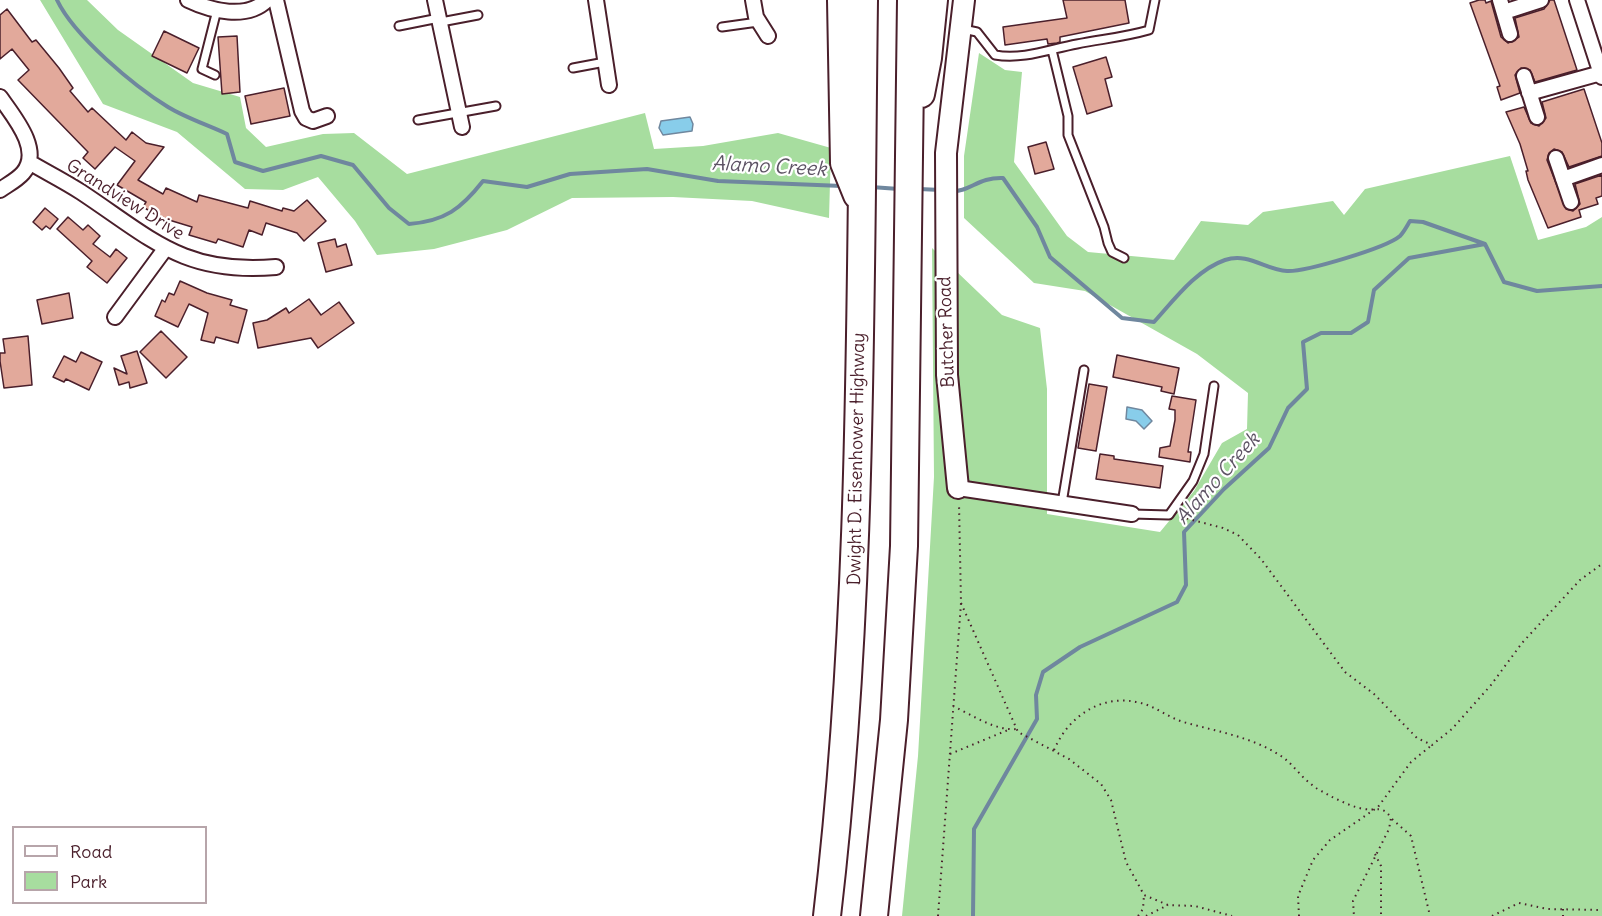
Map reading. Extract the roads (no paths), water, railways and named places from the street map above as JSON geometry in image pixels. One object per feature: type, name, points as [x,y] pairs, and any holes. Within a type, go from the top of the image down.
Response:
[{"type":"highway","points":[[841,0],[853,163]]},
{"type":"highway","points":[[853,163],[864,0]]},
{"type":"highway","points":[[874,916],[886,810],[900,631],[911,0]]},
{"type":"highway","points":[[910,159],[928,58],[934,0]]},
{"type":"highway","name":"Dwight D. Eisenhower Highway","points":[[826,916],[839,808],[852,631],[859,452],[862,208],[853,163]]},
{"type":"street","points":[[188,0],[208,9],[253,11],[267,0]]},
{"type":"street","points":[[276,0],[302,111],[306,118],[313,122],[327,116]]},
{"type":"street","points":[[435,0],[462,127]]},
{"type":"street","points":[[596,0],[609,85]]},
{"type":"street","points":[[753,0],[759,22],[768,36]]},
{"type":"street","name":"Butcher Road","points":[[958,488],[947,375],[945,207],[946,153],[964,0]]},
{"type":"street","points":[[1510,34],[1502,6],[1541,0]]},
{"type":"street","points":[[1529,93],[1601,75],[1577,0]]},
{"type":"street","points":[[1524,76],[1537,117]]},
{"type":"street","points":[[0,98],[25,137],[29,151],[29,162],[23,173],[0,190]]},
{"type":"street","points":[[1556,158],[1570,202]]},
{"type":"street","name":"Grandview Drive","points":[[29,162],[80,191],[165,249],[215,266],[249,270],[276,267]]},
{"type":"street","points":[[1563,179],[1602,165]]},
{"type":"street","points":[[115,317],[165,249]]},
{"type":"street","points":[[958,488],[1132,514]]},
{"type":"lane","points":[[961,28],[977,32],[995,55],[1007,57],[1052,50],[1078,43],[1124,38],[1149,30],[1155,0]]},
{"type":"lane","points":[[215,75],[202,69],[218,10]]},
{"type":"lane","points":[[399,26],[478,15]]},
{"type":"lane","points":[[722,27],[759,22]]},
{"type":"lane","points":[[1052,50],[1068,116],[1068,135],[1112,252],[1124,258]]},
{"type":"lane","points":[[573,68],[605,62]]},
{"type":"lane","points":[[418,120],[496,106]]},
{"type":"lane","points":[[1062,503],[1083,370]]},
{"type":"lane","points":[[1132,514],[1169,515],[1193,481],[1204,454],[1214,386]]},
{"type":"water","points":[[690,117],[693,124],[692,131],[663,135],[659,128],[661,121]]},
{"type":"water","points":[[1127,407],[1142,410],[1152,421],[1144,429],[1136,421],[1126,419]]},
{"type":"waterway","name":"Alamo Creek","points":[[57,0],[77,29],[122,73],[175,111],[227,134],[235,162],[263,171],[321,156],[353,165],[389,208],[409,224],[433,220],[451,212],[483,181],[527,187],[570,174],[647,169],[718,181],[842,186]]},
{"type":"waterway","name":"Alamo Creek","points":[[952,191],[994,178],[1003,178],[1037,227],[1050,257],[1122,318],[1154,322],[1195,278],[1214,265],[1233,258],[1249,260],[1279,270],[1310,268],[1363,253],[1392,241],[1400,236],[1410,221],[1423,222],[1485,244]]},
{"type":"waterway","name":"Alamo Creek","points":[[871,187],[899,189]]},
{"type":"waterway","name":"Alamo Creek","points":[[919,189],[941,190]]},
{"type":"waterway","name":"Alamo Creek","points":[[973,916],[974,829],[1037,719],[1036,695],[1043,672],[1080,647],[1177,602],[1186,585],[1184,532],[1224,489],[1269,448],[1288,408],[1307,389],[1303,342],[1321,333],[1351,333],[1368,322],[1374,290],[1409,258],[1485,244],[1504,282],[1537,291],[1602,286]]}]
